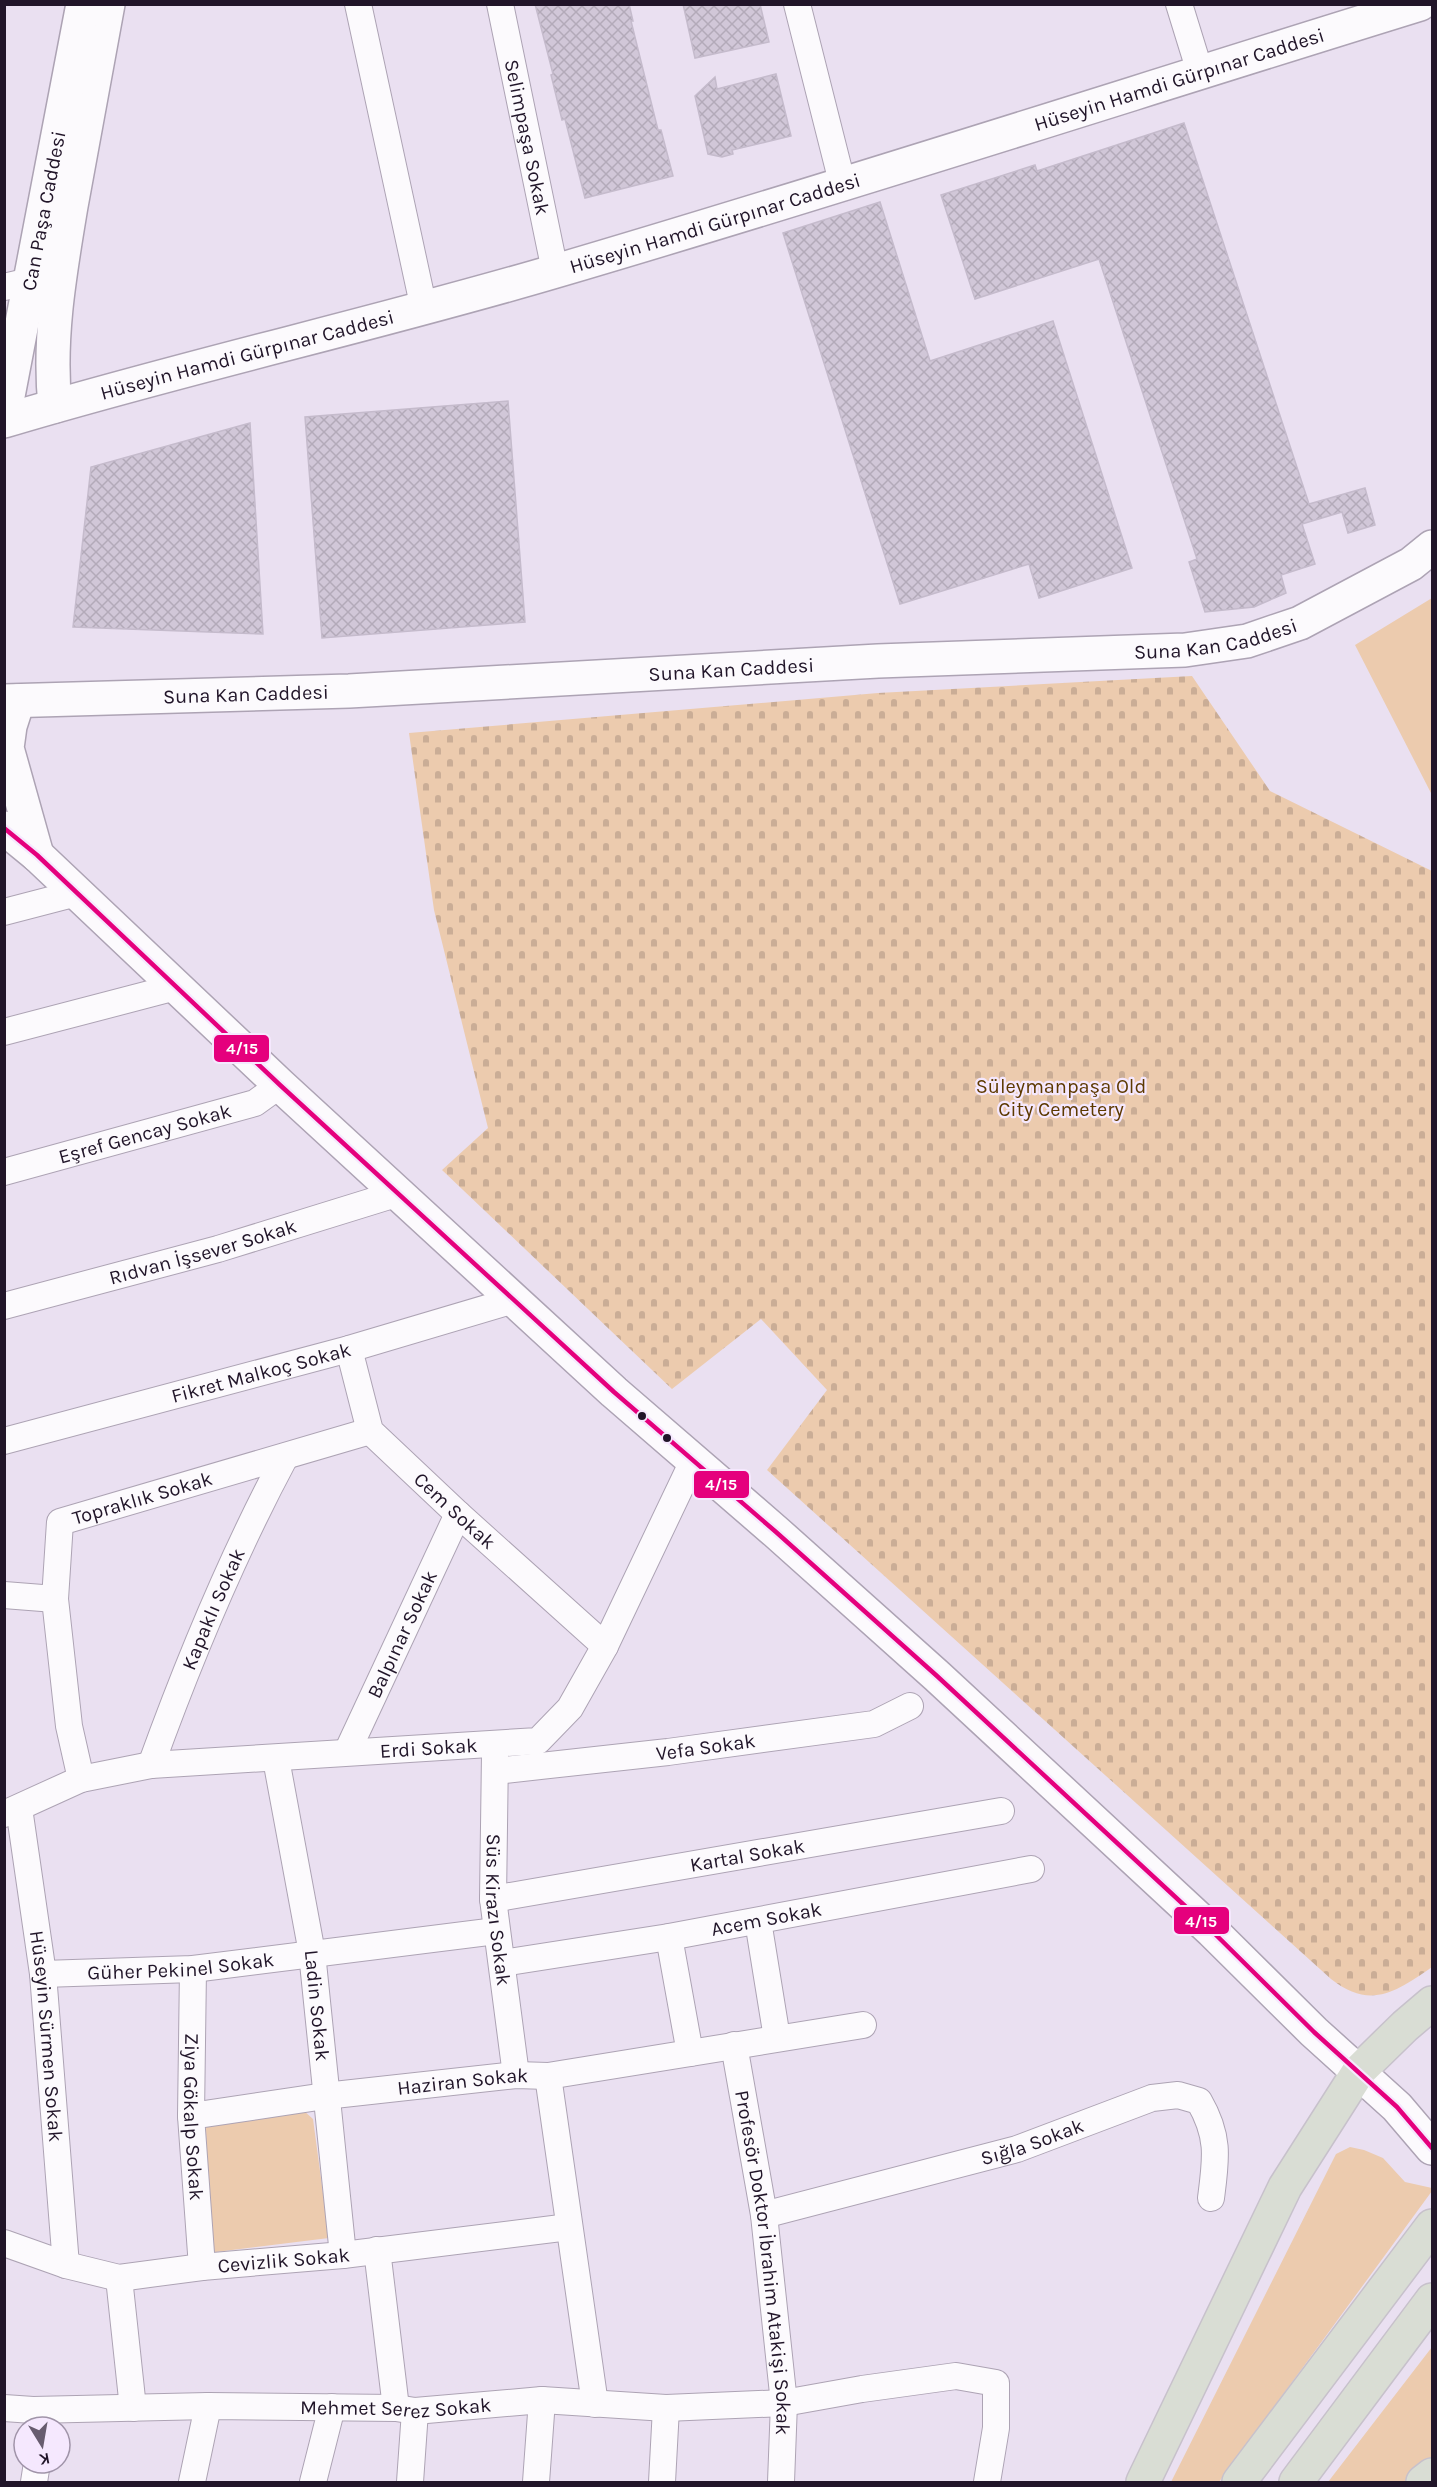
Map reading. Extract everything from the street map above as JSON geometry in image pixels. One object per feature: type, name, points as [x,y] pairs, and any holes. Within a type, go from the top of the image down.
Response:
[{"type":"highway","points":[[1143,2482],[1285,2187],[1359,2071],[1432,2003]]},
{"type":"highway","points":[[1239,2482],[1432,2226]]},
{"type":"highway","points":[[1296,2482],[1432,2300]]},
{"type":"highway","points":[[1423,2482],[1432,2475]]},
{"type":"street","name":"Can Paşa Caddesi","points":[[4,419],[17,284],[83,4]]},
{"type":"street","name":"Can Paşa Caddesi","points":[[55,406],[53,348],[58,294],[108,4]]},
{"type":"street","points":[[358,4],[424,309]]},
{"type":"street","name":"Selimpaşa Sokak","points":[[500,4],[555,271]]},
{"type":"street","points":[[797,4],[843,186]]},
{"type":"street","points":[[1179,4],[1200,72]]},
{"type":"street","name":"Hüseyin Hamdi Gürpınar Caddesi","points":[[4,419],[424,309],[555,271],[843,186],[1200,72],[1365,13],[1420,4]]},
{"type":"street","name":"Suna Kan Caddesi","points":[[11,701],[349,691],[878,661],[1185,650],[1247,641],[1300,622],[1411,564],[1432,547]]},
{"type":"street","points":[[11,701],[7,748],[37,855]]},
{"type":"street","points":[[4,828],[37,855],[280,1085],[614,1392],[694,1459],[937,1676],[1212,1931],[1314,2032],[1359,2071],[1396,2107],[1432,2148]]},
{"type":"street","points":[[4,912],[77,894]]},
{"type":"street","points":[[4,1032],[176,987]]},
{"type":"street","name":"Eşref Gencay Sokak","points":[[4,1173],[255,1103],[280,1085]]},
{"type":"street","name":"Rıdvan İşsever Sokak","points":[[4,1306],[218,1249],[399,1193]]},
{"type":"street","name":"Fikret Malkoç Sokak","points":[[4,1441],[349,1349],[514,1300]]},
{"type":"street","points":[[349,1349],[370,1431]]},
{"type":"street","name":"Topraklık Sokak","points":[[81,1779],[69,1726],[55,1599],[60,1522],[370,1431]]},
{"type":"street","name":"Cem Sokak","points":[[370,1431],[458,1514],[605,1646]]},
{"type":"street","name":"Kapaklı Sokak","points":[[151,1765],[182,1678],[254,1516],[285,1457]]},
{"type":"street","name":"Erdi Sokak","points":[[12,1811],[81,1779],[151,1765],[538,1741],[570,1708],[605,1646],[694,1459]]},
{"type":"street","name":"Balpınar Sokak","points":[[347,1752],[458,1514]]},
{"type":"street","points":[[4,1595],[55,1599]]},
{"type":"street","name":"Vefa Sokak","points":[[495,1771],[668,1752],[874,1724],[910,1706]]},
{"type":"street","name":"Süs Kirazı Sokak","points":[[495,1744],[493,1899],[516,2075]]},
{"type":"street","name":"Ladin Sokak","points":[[276,1759],[312,1953],[342,2255]]},
{"type":"street","name":"Hüseyin Sürmen Sokak","points":[[12,1811],[43,1974],[66,2265]]},
{"type":"street","name":"Kartal Sokak","points":[[493,1899],[1001,1811]]},
{"type":"street","name":"Acem Sokak","points":[[502,1963],[669,1937],[1030,1869]]},
{"type":"street","points":[[758,1921],[777,2038]]},
{"type":"street","name":"Güher Pekinel Sokak","points":[[43,1974],[193,1969],[496,1931]]},
{"type":"street","points":[[669,1937],[690,2053]]},
{"type":"street","name":"Ziya Gökalp Sokak","points":[[193,1969],[191,2116],[202,2267]]},
{"type":"street","name":"Haziran Sokak","points":[[191,2116],[325,2096],[516,2075],[548,2076],[863,2025]]},
{"type":"street","name":"Profesör Doktor İbrahim Atakişi Sokak","points":[[734,2045],[764,2215],[784,2403],[781,2482]]},
{"type":"street","points":[[548,2076],[595,2404]]},
{"type":"street","name":"Sığla Sokak","points":[[764,2215],[1017,2149],[1152,2098],[1178,2095],[1199,2101],[1209,2118],[1217,2155],[1211,2198]]},
{"type":"street","name":"Cevizlik Sokak","points":[[4,2243],[66,2265],[119,2278],[202,2267],[342,2255],[569,2227]]},
{"type":"street","points":[[377,2250],[406,2410],[410,2482]]},
{"type":"street","points":[[119,2278],[133,2408]]},
{"type":"street","name":"Mehmet Serez Sokak","points":[[70,2415],[133,2408],[208,2406],[406,2410],[542,2400],[666,2408],[784,2403],[956,2376],[996,2383],[996,2428],[987,2482]]},
{"type":"street","points":[[536,2482],[542,2400]]},
{"type":"street","points":[[192,2482],[208,2406]]},
{"type":"street","points":[[313,2482],[332,2407]]},
{"type":"street","name":"Mehmet Serez Sokak","points":[[4,2408],[31,2415]]},
{"type":"street","points":[[662,2482],[666,2408]]},
{"type":"green space","points":[[1432,598],[1432,795],[1355,645]]},
{"type":"green space","name":"Süleymanpaşa Old City Cemetery","points":[[1192,676],[1270,791],[1432,871],[1432,1967],[1407,1984],[1383,1994],[1358,1994],[1331,1979],[767,1470],[827,1390],[761,1319],[672,1389],[442,1170],[488,1128],[434,910],[409,733],[878,693]]},
{"type":"green space","points":[[303,2110],[313,2119],[329,2238],[208,2253],[206,2125]]},
{"type":"green space","points":[[1350,2147],[1383,2158],[1405,2182],[1432,2188],[1432,2191],[1219,2482],[1171,2482],[1336,2154]]},
{"type":"green space","points":[[1432,2347],[1432,2457],[1405,2482],[1328,2482]]},
{"type":"building","points":[[535,4],[629,4],[633,21],[631,21],[658,130],[661,130],[673,176],[585,198],[565,119],[562,120]]},
{"type":"building","points":[[683,4],[760,4],[769,42],[695,58]]},
{"type":"building","points":[[776,74],[791,136],[732,150],[733,154],[722,157],[708,154],[695,96],[715,77],[717,89]]},
{"type":"building","points":[[1184,123],[1309,504],[1365,488],[1375,525],[1348,533],[1342,512],[1302,524],[1315,564],[1281,575],[1286,593],[1254,607],[1205,612],[1189,562],[1197,559],[1099,259],[975,299],[941,195],[1035,165],[1037,171]]},
{"type":"building","points":[[880,202],[930,361],[1053,321],[1132,568],[1039,598],[1029,564],[900,604],[783,233]]},
{"type":"building","points":[[508,401],[525,622],[322,638],[305,417]]},
{"type":"building","points":[[250,423],[263,634],[73,627],[91,467]]},
{"type":"transit line","name":"4/15","points":[[4,828],[37,855],[280,1085],[614,1392],[776,1532],[937,1676],[1212,1931],[1314,2032],[1397,2107],[1432,2148]]}]
